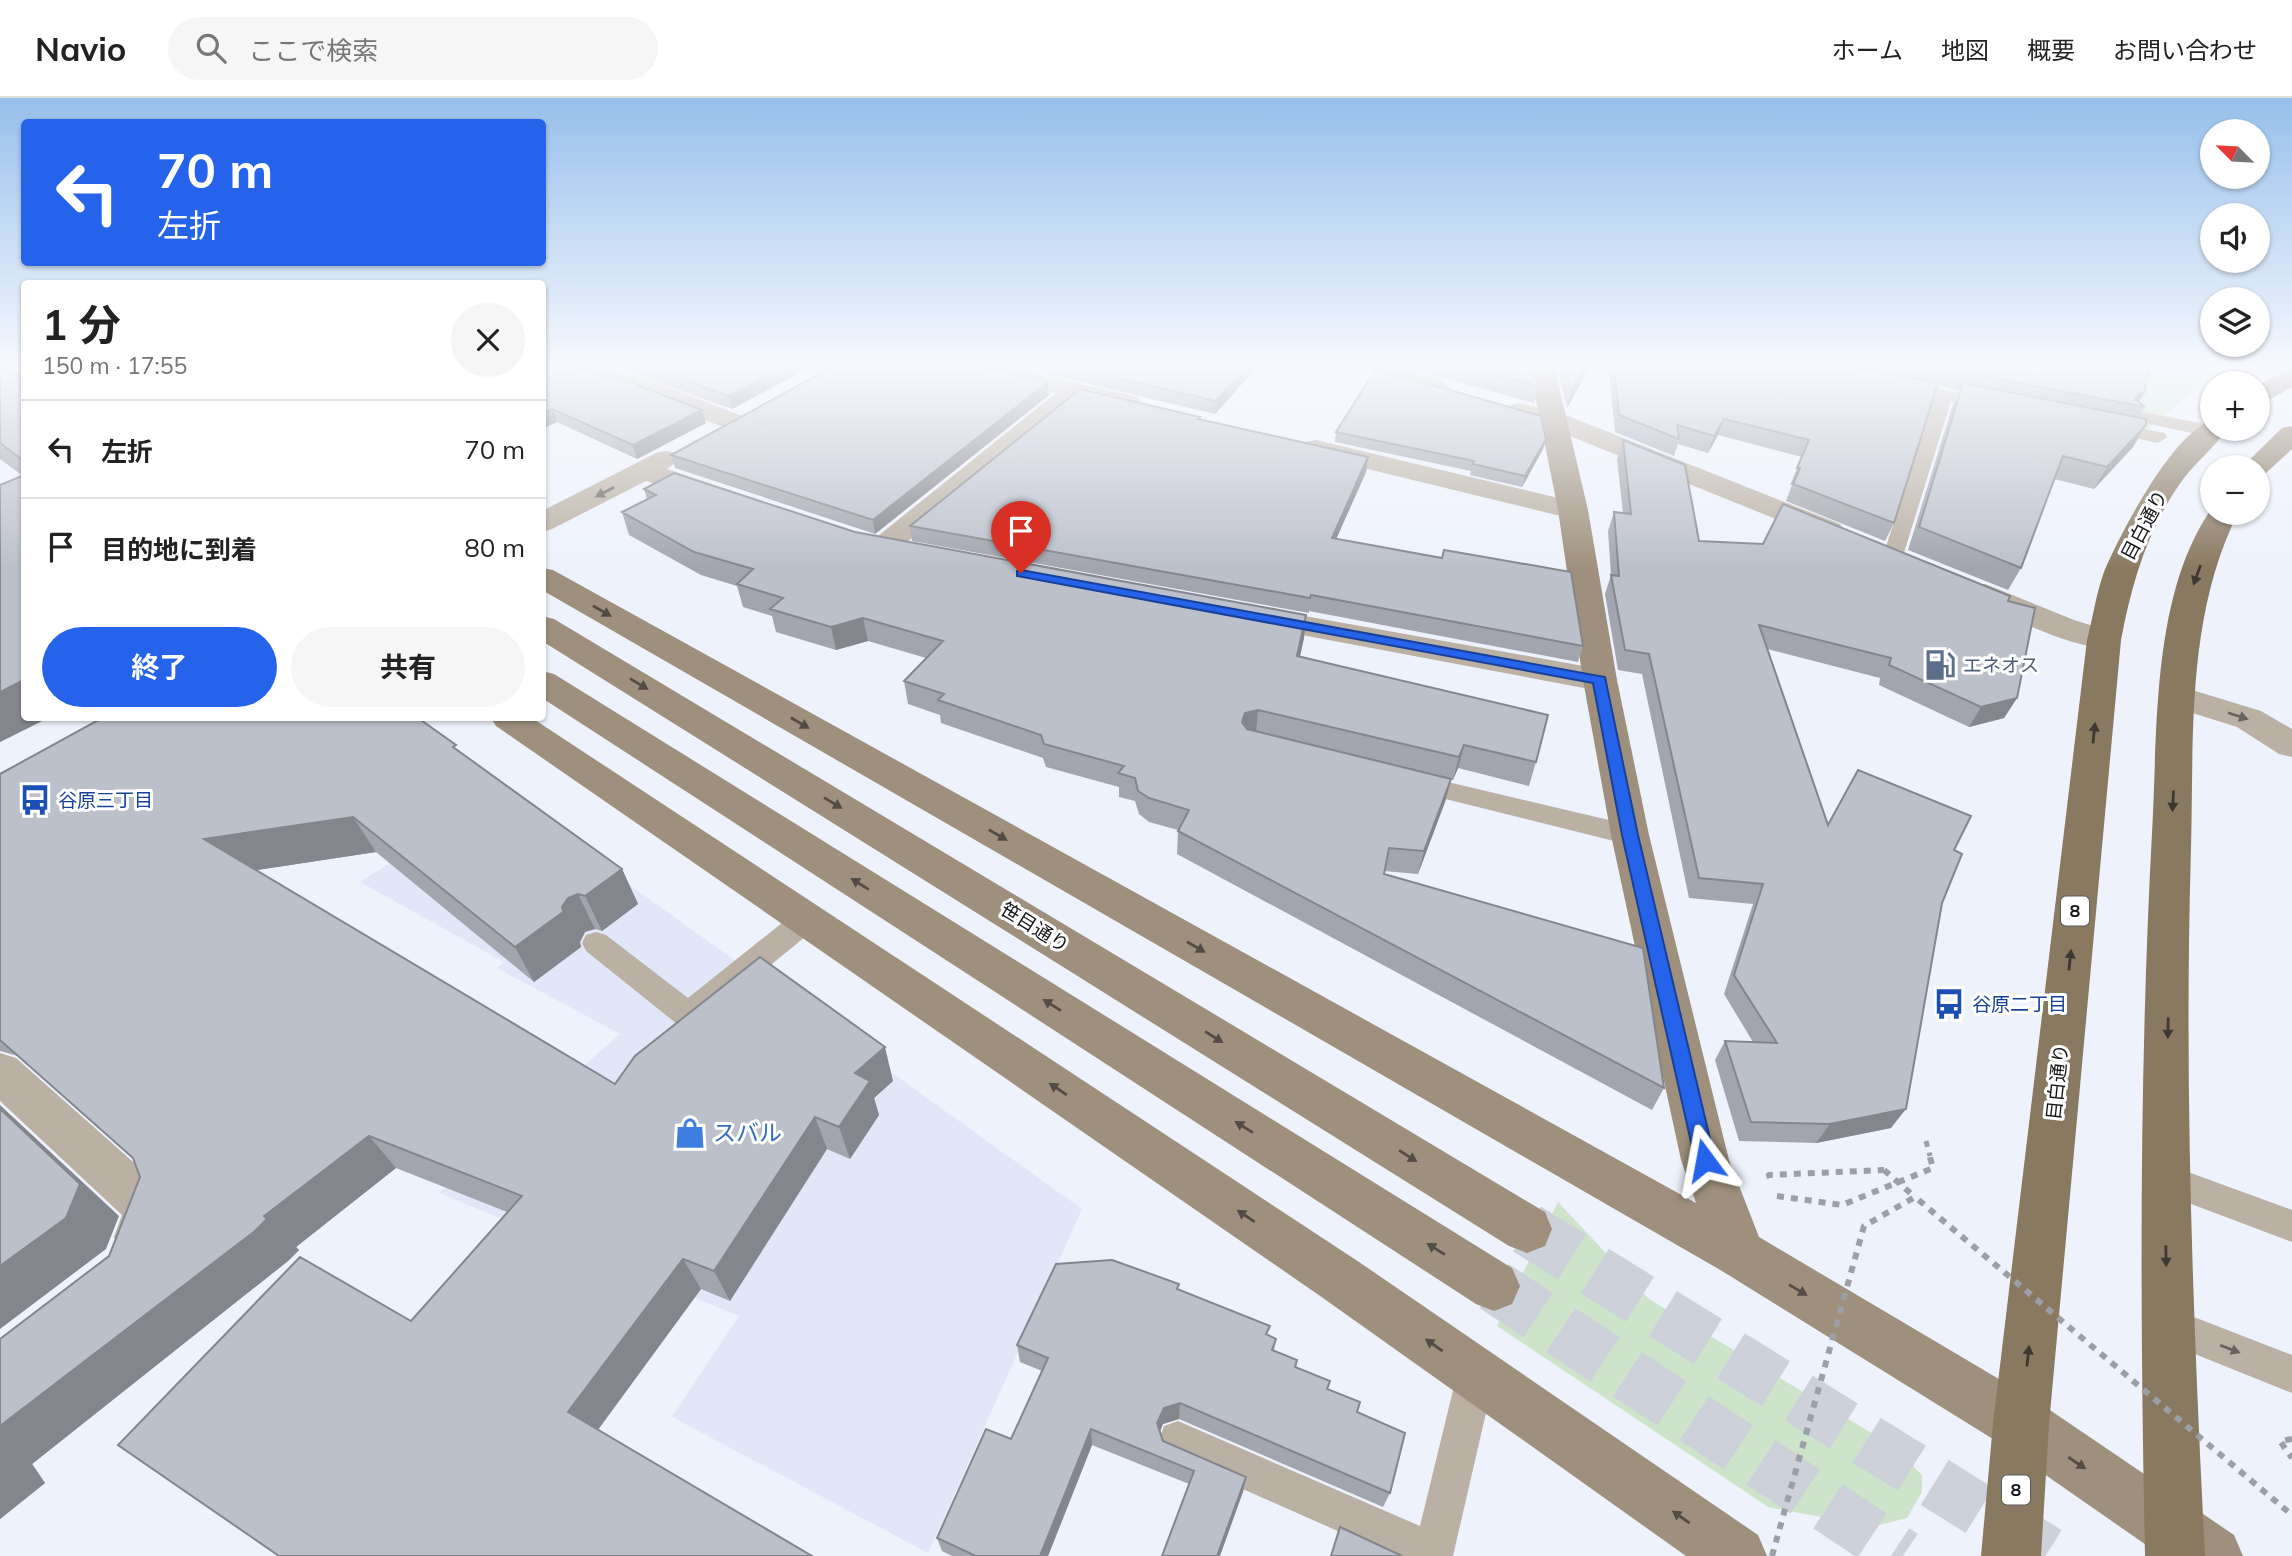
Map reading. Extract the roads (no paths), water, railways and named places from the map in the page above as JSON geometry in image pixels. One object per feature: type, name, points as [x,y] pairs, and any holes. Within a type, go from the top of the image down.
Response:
[{"type":"main road","points":[[1557,433],[1573,510],[1600,680],[1630,835],[1705,1160],[1740,1254]]},
{"type":"main road","points":[[2269,455],[2292,434]]},
{"type":"main road","name":"目白通り","points":[[2011,1556],[2021,1424],[2104,640],[2119,573],[2146,514],[2178,467],[2202,441]]},
{"type":"main road","points":[[2188,1547],[2168,1325],[2166,1179],[2170,865],[2179,697],[2189,596],[2215,525]]},
{"type":"main road","points":[[546,579],[1740,1254],[2021,1424],[2188,1547]]},
{"type":"main road","name":"笹目通り","points":[[546,627],[1527,1229]]},
{"type":"main road","points":[[546,685],[1494,1286]]},
{"type":"main road","points":[[512,721],[1476,1374],[1737,1556]]},
{"type":"street","points":[[546,521],[715,433]]},
{"type":"street","points":[[925,554],[872,544],[1019,433]]},
{"type":"street","points":[[1587,433],[1883,552]]},
{"type":"street","points":[[1291,442],[1573,510]]},
{"type":"street","points":[[645,471],[746,505]]},
{"type":"street","points":[[1965,586],[2062,627],[2104,640]]},
{"type":"street","points":[[1224,612],[1600,680]]},
{"type":"street","points":[[2179,697],[2249,719],[2292,745]]},
{"type":"street","points":[[0,1072],[149,1208],[128,1267],[118,1275]]},
{"type":"lane","points":[[1883,552],[1929,433]]},
{"type":"lane","points":[[2149,433],[2158,436]]},
{"type":"lane","points":[[1388,777],[1630,835]]},
{"type":"lane","points":[[596,943],[688,1015],[807,919]]},
{"type":"lane","points":[[2166,1179],[2292,1226]]},
{"type":"lane","points":[[2168,1325],[2292,1374]]},
{"type":"lane","points":[[1178,1440],[1434,1554],[1476,1374]]},
{"type":"tunnel","points":[[1527,1229],[2053,1556]]},
{"type":"tunnel","points":[[1494,1286],[1903,1556]]},
{"type":"place","name":"エネオス","points":[[1940,665]]},
{"type":"place","name":"谷原三丁目","points":[[35,800]]},
{"type":"place","name":"谷原二丁目","points":[[1949,1004]]},
{"type":"place","name":"スバル","points":[[690,1133]]}]
